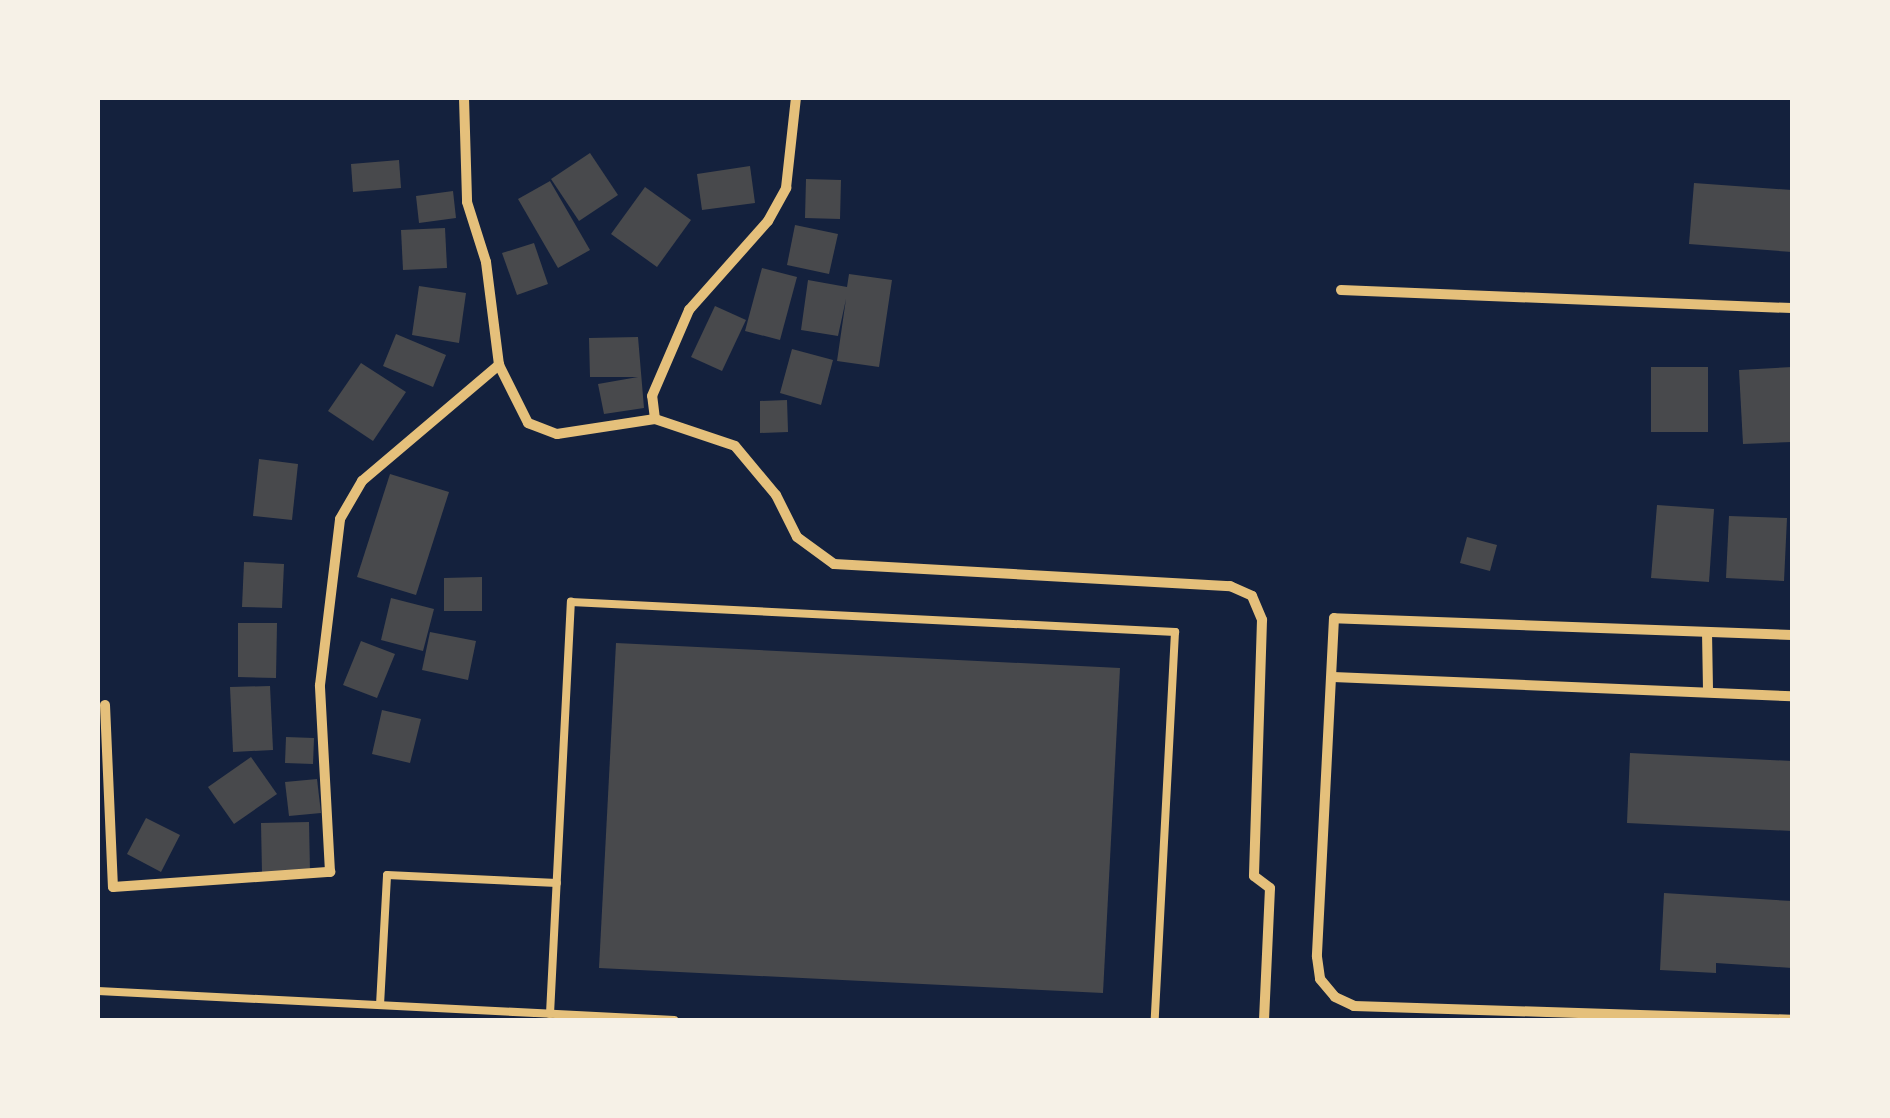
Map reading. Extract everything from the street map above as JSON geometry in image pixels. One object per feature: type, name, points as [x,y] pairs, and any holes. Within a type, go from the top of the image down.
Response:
[{"type":"street","points":[[464,98],[467,202],[486,262],[499,365],[528,423],[557,434],[654,418],[735,446],[776,495],[798,537],[834,564],[1230,586],[1252,596],[1262,620],[1254,876],[1270,888],[1264,1020]]},
{"type":"street","points":[[654,418],[652,396],[689,310],[768,221],[786,188],[796,98]]},
{"type":"street","points":[[1341,290],[1792,308]]},
{"type":"street","points":[[105,706],[113,887],[330,872],[320,685],[340,519],[362,480],[499,365]]},
{"type":"street","points":[[1792,635],[1334,618],[1317,957],[1320,979],[1334,997],[1354,1006],[1792,1020]]},
{"type":"street","points":[[1707,632],[1708,692]]},
{"type":"street","points":[[1334,677],[1792,696]]},
{"type":"lane","points":[[550,1014],[570,602],[1174,632],[1155,1020]]},
{"type":"lane","points":[[380,1006],[386,875],[557,883]]},
{"type":"lane","points":[[98,992],[674,1020]]},
{"type":"building","points":[[590,153],[618,195],[579,221],[551,179]]},
{"type":"building","points":[[399,160],[401,188],[353,192],[351,164]]},
{"type":"building","points":[[750,166],[755,203],[702,210],[697,174]]},
{"type":"building","points":[[806,179],[841,180],[840,219],[805,218]]},
{"type":"building","points":[[550,181],[590,250],[558,268],[518,199]]},
{"type":"building","points":[[1694,183],[1792,190],[1792,252],[1689,244]]},
{"type":"building","points":[[645,187],[691,220],[657,267],[611,234]]},
{"type":"building","points":[[453,191],[456,218],[419,223],[416,196]]},
{"type":"building","points":[[795,225],[838,234],[829,274],[787,265]]},
{"type":"building","points":[[445,228],[447,268],[403,270],[401,230]]},
{"type":"building","points":[[534,243],[548,284],[517,295],[502,253]]},
{"type":"building","points":[[762,268],[797,277],[780,340],[745,331]]},
{"type":"building","points":[[849,274],[892,280],[879,367],[837,361],[846,299],[838,336],[801,330],[808,280],[847,287]]},
{"type":"building","points":[[419,286],[466,293],[459,343],[412,335]]},
{"type":"building","points":[[715,306],[746,320],[722,371],[691,357]]},
{"type":"building","points":[[396,334],[446,355],[433,387],[383,366]]},
{"type":"building","points":[[638,337],[644,408],[604,414],[598,384],[638,377],[590,377],[589,338]]},
{"type":"building","points":[[792,349],[833,360],[821,405],[780,393]]},
{"type":"building","points":[[361,363],[406,392],[373,441],[328,411]]},
{"type":"building","points":[[1651,367],[1708,367],[1708,432],[1651,432]]},
{"type":"building","points":[[1792,367],[1792,442],[1743,444],[1739,370]]},
{"type":"building","points":[[787,400],[788,432],[760,433],[760,401]]},
{"type":"building","points":[[259,459],[298,464],[292,520],[253,516]]},
{"type":"building","points":[[390,474],[449,492],[416,595],[357,577]]},
{"type":"building","points":[[1657,505],[1714,509],[1709,582],[1651,578]]},
{"type":"building","points":[[1729,516],[1787,518],[1784,581],[1726,578]]},
{"type":"building","points":[[1467,537],[1497,545],[1490,571],[1460,563]]},
{"type":"building","points":[[244,562],[284,564],[282,608],[242,607]]},
{"type":"building","points":[[482,577],[482,611],[444,611],[444,578]]},
{"type":"building","points":[[391,598],[434,609],[423,651],[381,640]]},
{"type":"building","points":[[238,623],[277,623],[276,678],[238,677]]},
{"type":"building","points":[[430,632],[476,641],[468,680],[422,670]]},
{"type":"building","points":[[361,641],[395,654],[377,698],[343,685]]},
{"type":"building","points":[[616,643],[1120,668],[1103,993],[599,968]]},
{"type":"building","points":[[270,686],[273,750],[233,752],[230,687]]},
{"type":"building","points":[[382,710],[421,719],[410,763],[372,754]]},
{"type":"building","points":[[286,737],[314,738],[313,764],[285,763]]},
{"type":"building","points":[[1630,753],[1792,761],[1792,831],[1627,823]]},
{"type":"building","points":[[251,757],[277,794],[234,824],[208,787]]},
{"type":"building","points":[[317,779],[321,813],[289,816],[285,782]]},
{"type":"building","points":[[146,818],[180,835],[161,872],[127,854]]},
{"type":"building","points":[[309,822],[310,872],[262,873],[261,823]]},
{"type":"building","points":[[1664,893],[1792,901],[1792,968],[1716,963],[1716,973],[1660,970]]}]
